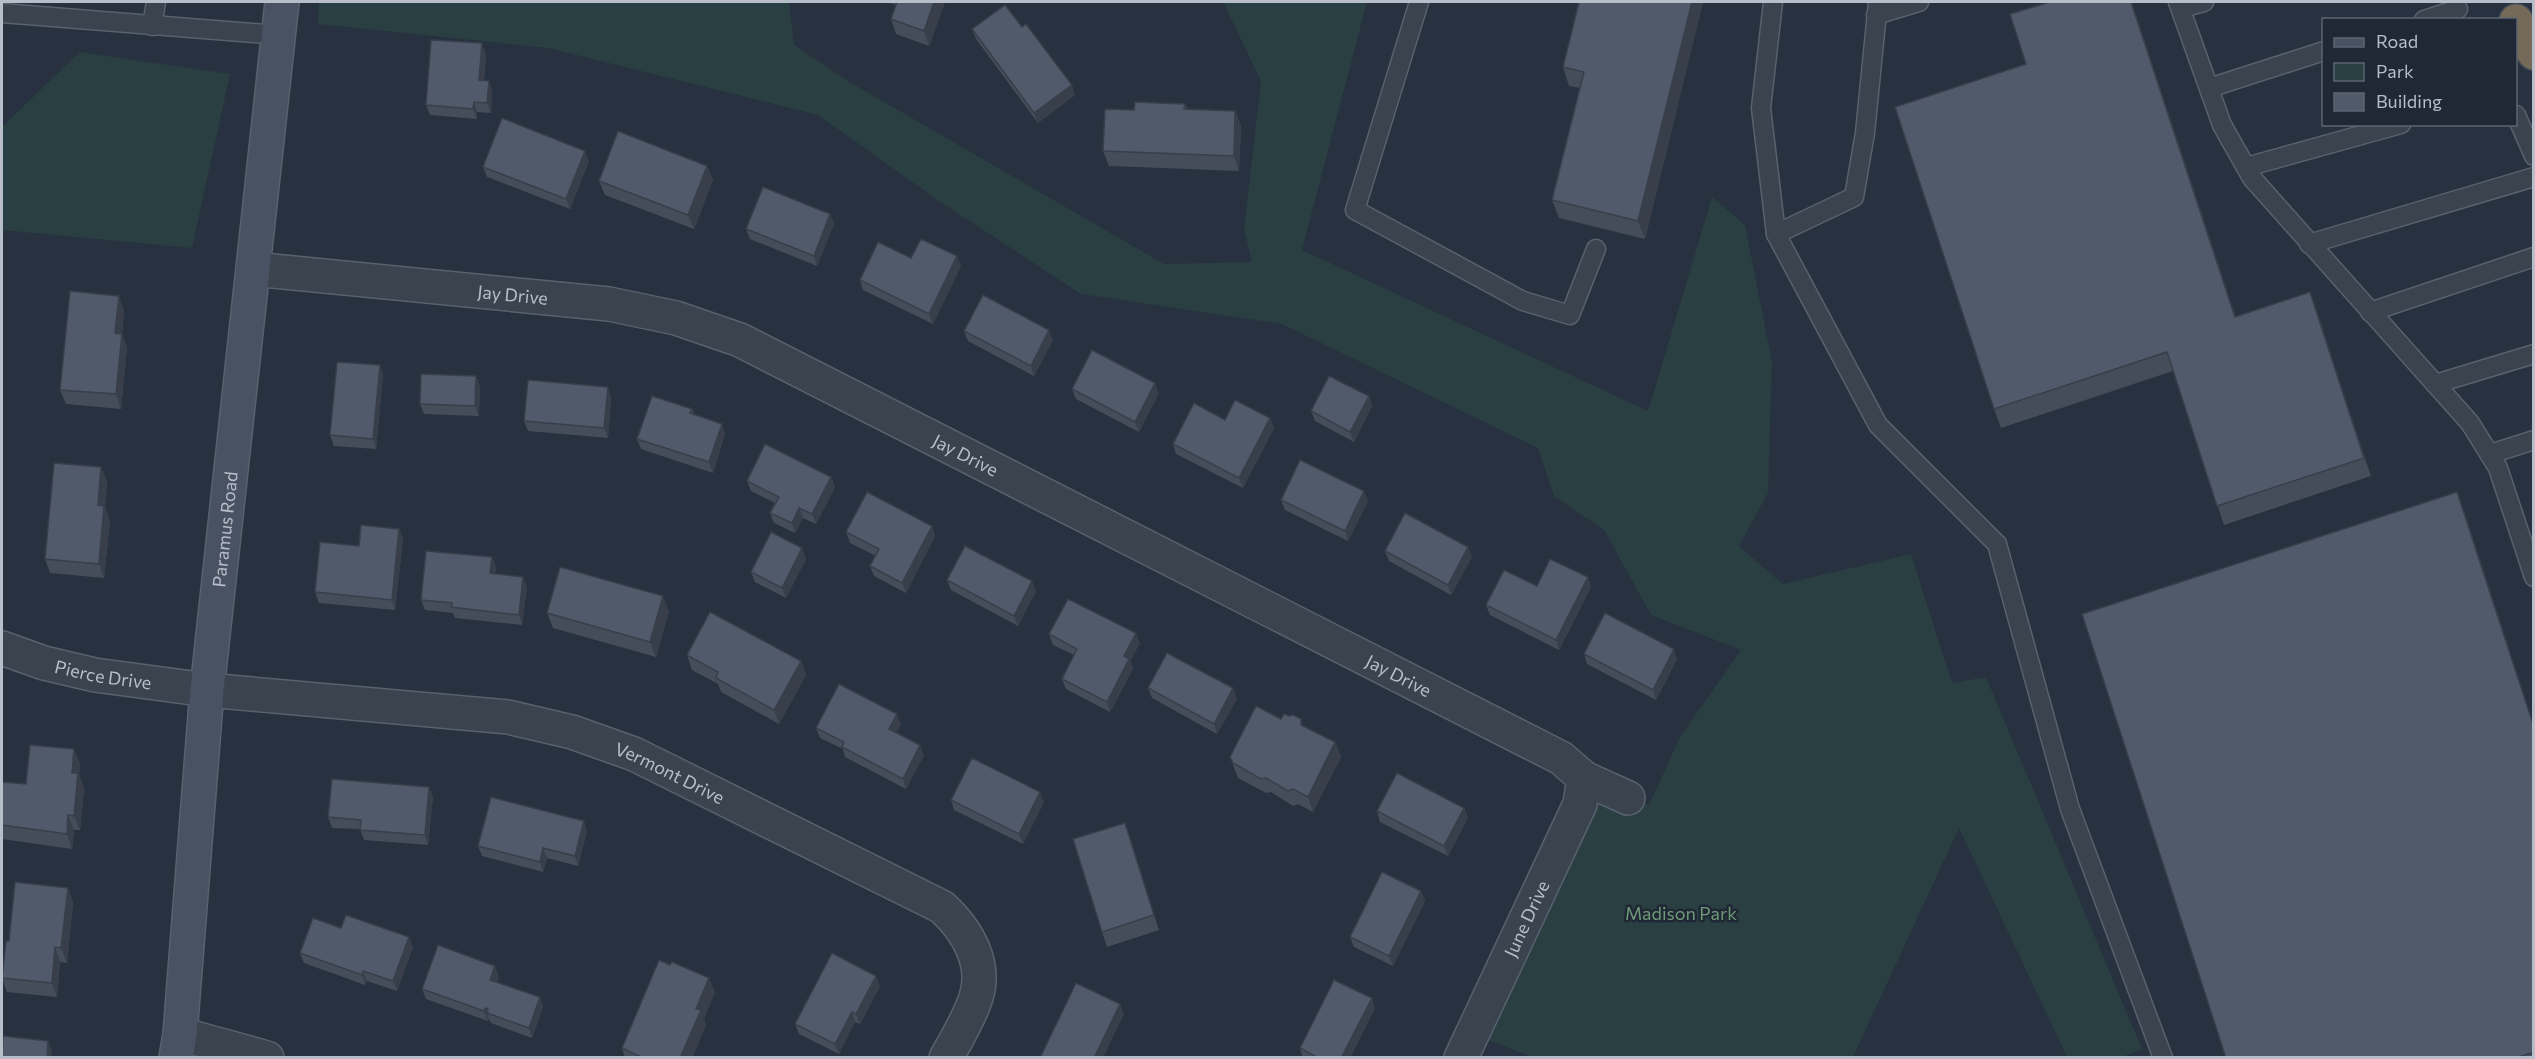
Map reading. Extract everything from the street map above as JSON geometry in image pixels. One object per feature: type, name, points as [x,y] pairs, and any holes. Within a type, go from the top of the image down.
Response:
[{"type":"highway","points":[[2504,2],[2514,18]]},
{"type":"highway","points":[[2517,23],[2534,53]]},
{"type":"main road","name":"Paramus Road","points":[[178,1046],[207,690],[282,2]]},
{"type":"street","name":"Jay Drive","points":[[253,268],[609,304],[676,318],[740,340],[1561,758],[1584,778],[1628,798]]},
{"type":"street","name":"Pierce Drive","points":[[2,648],[44,663],[95,675],[207,690]]},
{"type":"street","name":"Vermont Drive","points":[[207,690],[508,717],[572,732],[634,754],[921,896],[942,907],[960,924],[974,948],[979,974],[975,1001],[946,1058]]},
{"type":"street","name":"June Drive","points":[[1461,1058],[1580,804],[1584,778]]},
{"type":"street","points":[[178,1046],[267,1058]]},
{"type":"lane","points":[[152,26],[156,2]]},
{"type":"lane","points":[[1419,2],[1355,210],[1523,300],[1570,315],[1596,249]]},
{"type":"lane","points":[[1773,2],[1761,108],[1776,234],[1878,425],[1997,544],[2070,809],[2163,1058]]},
{"type":"lane","points":[[1776,234],[1854,197],[1865,133],[1877,8],[1918,2]]},
{"type":"lane","points":[[2204,2],[2180,5],[2222,125],[2252,178],[2470,423],[2498,468],[2525,524],[2534,577]]},
{"type":"lane","points":[[2430,18],[2456,10]]},
{"type":"lane","points":[[2,13],[278,35]]},
{"type":"lane","points":[[2209,88],[2322,52]]},
{"type":"lane","points":[[2517,117],[2534,156]]},
{"type":"lane","points":[[2246,166],[2394,126]]},
{"type":"lane","points":[[2309,244],[2534,177]]},
{"type":"lane","points":[[2370,312],[2534,257]]},
{"type":"lane","points":[[2435,384],[2534,354]]},
{"type":"lane","points":[[2490,454],[2534,440]]},
{"type":"green space","name":"Madison Park","points":[[319,2],[789,3],[794,45],[848,81],[1164,264],[1252,262],[1244,229],[1261,81],[1224,4],[1226,2],[1367,2],[1302,250],[1648,411],[1712,197],[1745,225],[1772,362],[1768,493],[1739,546],[1783,584],[1911,554],[1952,683],[1986,677],[2142,1049],[2122,1057],[2067,1057],[1959,828],[1853,1057],[1532,1057],[1473,1034],[1584,778],[1649,805],[1680,737],[1741,650],[1651,615],[1604,530],[1554,496],[1538,448],[1282,324],[1081,294],[936,199],[818,115],[548,48],[318,24]]},
{"type":"green space","points":[[80,52],[230,74],[192,248],[2,230],[2,127]]},
{"type":"building","points":[[897,2],[934,2],[924,31],[891,19]]},
{"type":"building","points":[[1579,2],[1692,2],[1638,221],[1552,200],[1584,72],[1563,67]]},
{"type":"building","points":[[2050,2],[2131,2],[2235,317],[2310,292],[2364,458],[2217,506],[2167,352],[1994,409],[1895,107],[2026,64],[2010,14]]},
{"type":"building","points":[[1005,5],[1022,27],[1026,24],[1072,85],[1034,113],[972,29]]},
{"type":"building","points":[[431,40],[482,43],[479,80],[489,81],[487,103],[474,102],[473,109],[426,105]]},
{"type":"building","points":[[1135,102],[1185,104],[1184,109],[1235,111],[1234,156],[1103,151],[1105,109],[1134,110]]},
{"type":"building","points":[[502,118],[585,151],[566,199],[483,167]]},
{"type":"building","points":[[618,131],[707,166],[688,215],[599,181]]},
{"type":"building","points":[[763,187],[830,214],[814,256],[746,229]]},
{"type":"building","points":[[921,239],[957,256],[929,314],[860,280],[878,242],[911,258]]},
{"type":"building","points":[[70,291],[119,296],[115,333],[122,334],[116,394],[60,390]]},
{"type":"building","points":[[983,295],[1049,330],[1031,366],[964,331]]},
{"type":"building","points":[[1092,350],[1155,383],[1135,422],[1072,389]]},
{"type":"building","points":[[337,362],[380,365],[373,439],[330,435]]},
{"type":"building","points":[[421,374],[476,376],[475,406],[420,404]]},
{"type":"building","points":[[1329,376],[1369,396],[1350,432],[1311,411]]},
{"type":"building","points":[[528,380],[608,387],[604,428],[524,421]]},
{"type":"building","points":[[652,396],[692,409],[690,413],[722,424],[709,462],[637,439]]},
{"type":"building","points":[[1235,400],[1270,418],[1239,478],[1173,444],[1194,403],[1225,420]]},
{"type":"building","points":[[765,444],[831,477],[812,514],[799,508],[792,523],[770,513],[779,497],[747,481]]},
{"type":"building","points":[[1300,460],[1364,491],[1345,531],[1281,500]]},
{"type":"building","points":[[54,463],[101,467],[98,505],[104,506],[99,564],[45,559]]},
{"type":"building","points":[[867,492],[932,526],[902,583],[870,566],[879,549],[846,532]]},
{"type":"building","points":[[2457,492],[2534,727],[2534,1052],[2516,1058],[2226,1058],[2082,614]]},
{"type":"building","points":[[1405,513],[1468,547],[1448,585],[1385,551]]},
{"type":"building","points":[[361,525],[399,529],[392,600],[315,592],[320,542],[359,546]]},
{"type":"building","points":[[771,532],[802,548],[782,588],[751,572]]},
{"type":"building","points":[[965,546],[1032,581],[1014,616],[947,580]]},
{"type":"building","points":[[426,551],[492,557],[490,573],[523,577],[519,615],[451,607],[452,603],[421,600]]},
{"type":"building","points":[[1550,559],[1588,577],[1556,640],[1486,605],[1504,570],[1537,586]]},
{"type":"building","points":[[560,567],[663,596],[650,642],[547,613]]},
{"type":"building","points":[[1068,599],[1136,633],[1124,656],[1129,659],[1107,702],[1062,679],[1077,649],[1049,634]]},
{"type":"building","points":[[710,612],[801,661],[774,710],[716,678],[718,672],[687,655]]},
{"type":"building","points":[[1605,613],[1674,649],[1653,690],[1584,654]]},
{"type":"building","points":[[1167,653],[1233,688],[1214,724],[1148,688]]},
{"type":"building","points":[[839,684],[897,714],[889,729],[920,745],[903,779],[842,747],[844,742],[816,728]]},
{"type":"building","points":[[1256,706],[1281,719],[1284,714],[1293,715],[1301,719],[1301,725],[1335,742],[1308,797],[1293,789],[1288,791],[1266,778],[1261,779],[1233,763],[1230,757]]},
{"type":"building","points":[[30,745],[74,749],[72,773],[78,773],[74,816],[68,815],[67,834],[2,825],[2,782],[26,784]]},
{"type":"building","points":[[972,758],[1040,792],[1019,834],[951,800]]},
{"type":"building","points":[[1397,773],[1464,808],[1444,846],[1377,811]]},
{"type":"building","points":[[332,779],[429,787],[425,835],[360,830],[361,820],[328,817]]},
{"type":"building","points":[[491,797],[584,821],[575,856],[543,848],[540,862],[478,846]]},
{"type":"building","points":[[1125,823],[1154,915],[1102,932],[1073,839]]},
{"type":"building","points":[[1382,872],[1421,891],[1389,956],[1350,937]]},
{"type":"building","points":[[15,882],[68,888],[61,948],[55,947],[52,983],[2,978],[6,941],[9,941]]},
{"type":"building","points":[[346,915],[409,937],[393,981],[363,971],[362,975],[300,953],[313,918],[341,928]]},
{"type":"building","points":[[438,945],[495,966],[490,980],[540,997],[529,1028],[487,1013],[488,1009],[485,1008],[484,1011],[422,989]]},
{"type":"building","points":[[832,953],[876,976],[856,1014],[852,1012],[835,1044],[795,1024]]},
{"type":"building","points":[[659,960],[670,965],[672,962],[709,978],[696,1009],[701,1010],[680,1058],[643,1058],[622,1048]]},
{"type":"building","points":[[1334,980],[1372,998],[1341,1058],[1318,1058],[1300,1048]]},
{"type":"building","points":[[1076,983],[1120,1004],[1094,1058],[1040,1058]]},
{"type":"building","points":[[3,1036],[48,1041],[47,1058],[2,1058]]}]
